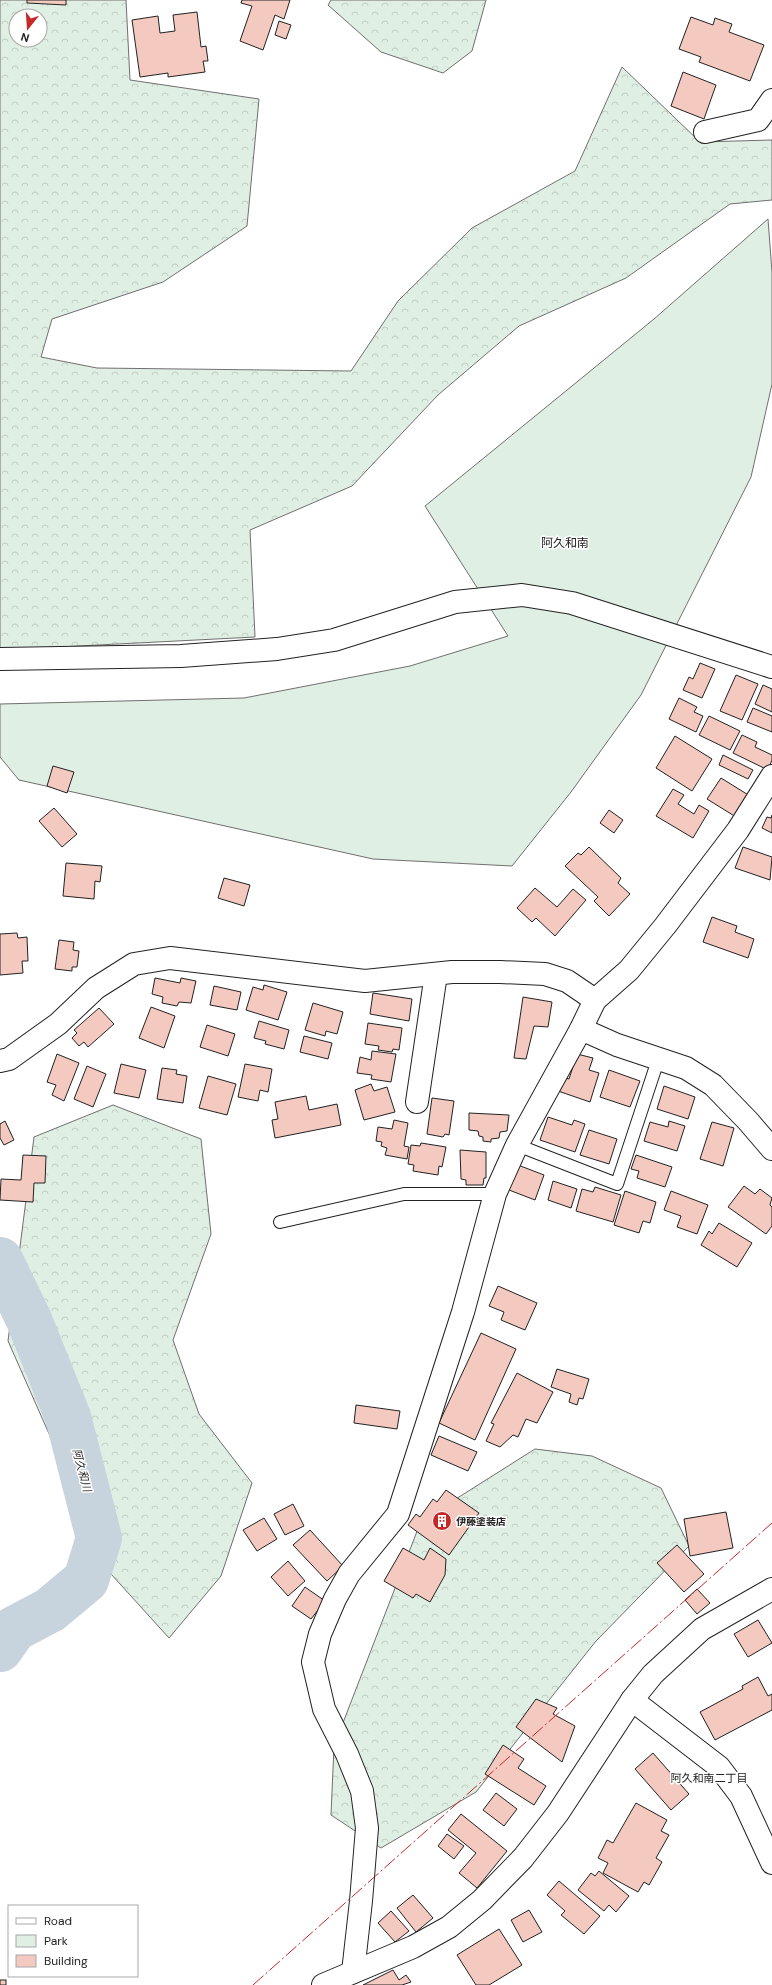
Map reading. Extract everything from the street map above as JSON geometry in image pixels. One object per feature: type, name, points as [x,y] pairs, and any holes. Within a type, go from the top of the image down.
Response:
[{"type":"street","points":[[705,132],[758,120],[772,100]]},
{"type":"street","points":[[0,659],[172,656],[277,649],[334,640],[456,602],[522,595],[572,602],[772,667]]},
{"type":"street","points":[[353,1972],[367,1828],[362,1791],[347,1754],[324,1709],[314,1662],[320,1634],[335,1599],[349,1574],[398,1514],[463,1312],[495,1194],[517,1145],[581,1029],[594,1000],[629,970],[665,926],[738,830],[772,776]]},
{"type":"street","points":[[0,1061],[9,1059],[58,1024],[96,988],[134,964],[170,958],[203,960],[365,981],[436,974],[500,972],[545,974],[567,981],[594,1000]]},
{"type":"street","points":[[416,1102],[436,974]]},
{"type":"street","points":[[581,1029],[617,1045],[658,1060],[686,1068],[713,1085],[772,1149]]},
{"type":"street","points":[[323,1985],[413,1947],[449,1927],[482,1900],[523,1858],[558,1813],[632,1700],[653,1674],[702,1629],[772,1589]]},
{"type":"street","points":[[632,1700],[694,1746],[719,1767],[741,1796],[772,1863]]},
{"type":"lane","points":[[517,1145],[617,1184],[658,1060]]},
{"type":"lane","points":[[280,1222],[404,1194],[495,1194]]},
{"type":"green space","points":[[0,0],[126,0],[130,80],[259,99],[247,226],[163,282],[52,319],[41,357],[97,368],[351,371],[398,301],[472,228],[575,171],[622,67],[700,142],[772,140],[772,200],[730,204],[626,278],[519,326],[438,395],[352,486],[250,530],[255,637],[0,650]]},
{"type":"green space","points":[[331,0],[486,0],[472,51],[443,73],[381,52],[328,5]]},
{"type":"green space","points":[[768,219],[772,272],[772,384],[751,477],[641,695],[571,792],[512,866],[373,859],[19,780],[0,757],[0,704],[244,698],[410,666],[508,636],[425,506],[654,319]]},
{"type":"green space","points":[[113,1105],[201,1139],[211,1234],[173,1340],[199,1414],[252,1483],[221,1576],[169,1638],[111,1574],[8,1341],[34,1137]]},
{"type":"green space","points":[[535,1449],[592,1456],[661,1488],[689,1546],[596,1641],[476,1792],[381,1848],[331,1815],[334,1746],[421,1521]]},
{"type":"building","points":[[27,0],[66,0],[66,5],[27,3]]},
{"type":"building","points":[[242,0],[290,0],[284,19],[275,15],[263,50],[240,41],[252,6],[241,3]]},
{"type":"building","points":[[197,12],[201,47],[206,46],[208,61],[203,61],[205,72],[168,77],[168,73],[140,77],[132,20],[158,16],[160,33],[175,31],[173,15]]},
{"type":"building","points":[[691,17],[713,25],[715,18],[732,24],[729,32],[764,45],[750,81],[699,62],[701,57],[679,49]]},
{"type":"building","points":[[279,21],[291,25],[286,39],[275,35]]},
{"type":"building","points":[[683,72],[716,85],[704,119],[671,106]]},
{"type":"building","points":[[700,663],[715,669],[702,698],[683,690],[689,677],[693,679]]},
{"type":"building","points":[[736,675],[758,684],[742,720],[720,711]]},
{"type":"building","points":[[763,685],[772,689],[772,712],[755,704]]},
{"type":"building","points":[[679,698],[697,707],[694,712],[703,716],[696,732],[669,719]]},
{"type":"building","points":[[753,708],[772,716],[772,732],[747,722]]},
{"type":"building","points":[[709,716],[740,731],[730,750],[699,735]]},
{"type":"building","points":[[742,735],[757,742],[755,747],[772,755],[772,760],[768,770],[733,753]]},
{"type":"building","points":[[675,736],[712,759],[692,791],[656,768]]},
{"type":"building","points":[[723,755],[753,770],[748,779],[719,765]]},
{"type":"building","points":[[53,766],[74,772],[67,793],[47,786]]},
{"type":"building","points":[[721,778],[750,796],[736,817],[707,799]]},
{"type":"building","points":[[673,789],[684,795],[678,804],[694,814],[699,805],[709,811],[693,838],[656,816]]},
{"type":"building","points":[[54,808],[77,834],[62,847],[39,821]]},
{"type":"building","points":[[609,810],[623,820],[614,833],[600,823]]},
{"type":"building","points":[[772,815],[772,833],[762,828],[767,817],[771,818]]},
{"type":"building","points":[[589,847],[621,878],[618,883],[630,894],[609,916],[594,901],[598,897],[565,866],[578,853],[581,855]]},
{"type":"building","points":[[743,847],[772,857],[770,880],[735,868]]},
{"type":"building","points":[[66,863],[102,866],[100,882],[95,881],[94,899],[63,896]]},
{"type":"building","points":[[224,878],[250,885],[244,906],[218,898]]},
{"type":"building","points":[[535,888],[557,907],[573,889],[586,900],[555,936],[536,918],[532,922],[517,908]]},
{"type":"building","points":[[712,917],[737,926],[735,932],[754,939],[748,958],[703,942]]},
{"type":"building","points":[[17,933],[18,938],[27,937],[28,961],[22,961],[23,973],[0,975],[0,934]]},
{"type":"building","points":[[59,940],[74,942],[73,950],[79,951],[77,967],[72,967],[72,971],[55,969]]},
{"type":"building","points":[[155,978],[180,983],[181,978],[196,981],[191,1003],[179,1002],[177,1006],[162,1003],[163,997],[152,994]]},
{"type":"building","points":[[264,985],[287,992],[278,1020],[246,1010],[253,987],[263,990]]},
{"type":"building","points":[[214,986],[241,992],[237,1010],[210,1005]]},
{"type":"building","points":[[373,993],[412,999],[409,1021],[370,1014]]},
{"type":"building","points":[[523,997],[552,1002],[548,1027],[534,1026],[526,1059],[514,1058]]},
{"type":"building","points":[[313,1003],[343,1012],[337,1034],[326,1031],[325,1036],[305,1030]]},
{"type":"building","points":[[151,1007],[175,1016],[164,1048],[139,1038]]},
{"type":"building","points":[[99,1008],[114,1024],[88,1047],[84,1042],[79,1046],[72,1038],[77,1033],[74,1030]]},
{"type":"building","points":[[259,1021],[289,1030],[284,1049],[265,1044],[266,1041],[254,1038]]},
{"type":"building","points":[[368,1023],[402,1028],[399,1050],[393,1049],[392,1052],[378,1050],[379,1046],[365,1044]]},
{"type":"building","points":[[207,1025],[235,1034],[228,1056],[200,1047]]},
{"type":"building","points":[[304,1036],[332,1043],[328,1059],[300,1052]]},
{"type":"building","points":[[372,1051],[396,1054],[391,1082],[371,1079],[372,1075],[357,1073],[360,1057],[371,1060]]},
{"type":"building","points":[[57,1054],[79,1063],[64,1101],[52,1095],[56,1085],[47,1082]]},
{"type":"building","points":[[577,1054],[593,1058],[589,1070],[599,1073],[590,1102],[558,1091],[562,1077],[569,1079]]},
{"type":"building","points":[[121,1064],[146,1070],[139,1098],[114,1093]]},
{"type":"building","points":[[245,1064],[272,1069],[268,1092],[260,1090],[258,1101],[238,1097]]},
{"type":"building","points":[[87,1066],[106,1074],[93,1107],[74,1099]]},
{"type":"building","points":[[162,1068],[177,1070],[176,1074],[187,1076],[183,1103],[157,1099]]},
{"type":"building","points":[[609,1070],[640,1081],[630,1107],[600,1097]]},
{"type":"building","points":[[208,1076],[236,1084],[227,1115],[199,1108]]},
{"type":"building","points":[[371,1084],[374,1091],[387,1087],[395,1112],[364,1120],[355,1090]]},
{"type":"building","points":[[664,1086],[695,1097],[688,1119],[657,1109]]},
{"type":"building","points":[[306,1096],[309,1110],[337,1104],[341,1125],[275,1138],[272,1120],[278,1119],[275,1102]]},
{"type":"building","points":[[432,1098],[454,1101],[449,1135],[445,1134],[443,1137],[427,1134]]},
{"type":"building","points":[[469,1113],[509,1115],[507,1131],[500,1132],[499,1138],[491,1139],[491,1142],[483,1141],[483,1137],[479,1136],[478,1131],[469,1130]]},
{"type":"building","points":[[548,1117],[572,1125],[574,1120],[585,1124],[575,1152],[540,1140]]},
{"type":"building","points":[[394,1120],[408,1123],[404,1146],[409,1147],[407,1159],[385,1155],[387,1148],[381,1146],[382,1142],[376,1141],[378,1127],[392,1129]]},
{"type":"building","points":[[5,1121],[14,1140],[4,1145],[0,1138],[0,1124]]},
{"type":"building","points":[[669,1121],[685,1126],[677,1151],[644,1141],[650,1122],[668,1127]]},
{"type":"building","points":[[712,1122],[734,1128],[723,1166],[700,1159]]},
{"type":"building","points":[[589,1130],[617,1139],[609,1164],[580,1155]]},
{"type":"building","points":[[421,1143],[446,1147],[442,1167],[439,1166],[438,1175],[413,1171],[414,1165],[408,1164],[411,1145],[420,1146]]},
{"type":"building","points":[[460,1150],[486,1152],[486,1178],[484,1178],[483,1185],[466,1185],[466,1180],[461,1179]]},
{"type":"building","points":[[23,1155],[46,1156],[45,1183],[34,1183],[33,1202],[0,1200],[1,1179],[21,1180]]},
{"type":"building","points":[[636,1155],[672,1167],[665,1187],[637,1178],[639,1171],[631,1169]]},
{"type":"building","points":[[518,1165],[544,1175],[535,1200],[509,1190]]},
{"type":"building","points":[[553,1181],[577,1189],[571,1208],[548,1200]]},
{"type":"building","points":[[744,1186],[755,1194],[760,1189],[772,1198],[770,1205],[772,1207],[772,1226],[766,1234],[728,1207]]},
{"type":"building","points":[[595,1187],[621,1195],[613,1222],[576,1211],[582,1189],[593,1192]]},
{"type":"building","points":[[625,1191],[656,1202],[650,1223],[643,1221],[639,1233],[614,1225]]},
{"type":"building","points":[[671,1191],[708,1205],[697,1234],[677,1227],[681,1216],[664,1210]]},
{"type":"building","points":[[719,1223],[752,1243],[737,1267],[701,1245],[709,1231],[712,1234]]},
{"type":"building","points":[[498,1286],[537,1303],[525,1330],[501,1320],[504,1312],[489,1306]]},
{"type":"building","points":[[481,1333],[516,1349],[475,1440],[439,1423]]},
{"type":"building","points":[[557,1369],[589,1379],[583,1399],[579,1398],[577,1405],[569,1402],[571,1394],[551,1387]]},
{"type":"building","points":[[517,1373],[553,1392],[537,1423],[526,1419],[518,1437],[513,1435],[500,1447],[486,1441],[494,1424],[491,1423]]},
{"type":"building","points":[[356,1405],[400,1411],[397,1429],[354,1423]]},
{"type":"building","points":[[439,1436],[477,1452],[468,1471],[431,1455]]},
{"type":"building","name":"伊藤塗装店","points":[[446,1490],[479,1513],[449,1555],[408,1525],[416,1514],[420,1517],[433,1499],[437,1502]]},
{"type":"building","points":[[293,1504],[304,1526],[285,1535],[274,1514]]},
{"type":"building","points":[[726,1512],[733,1548],[690,1556],[684,1519]]},
{"type":"building","points":[[264,1518],[277,1539],[257,1551],[243,1530]]},
{"type":"building","points":[[310,1530],[343,1566],[327,1581],[293,1545]]},
{"type":"building","points":[[677,1545],[704,1574],[684,1592],[657,1563]]},
{"type":"building","points":[[403,1548],[424,1560],[430,1548],[446,1559],[445,1575],[430,1602],[416,1594],[413,1598],[384,1581]]},
{"type":"building","points":[[288,1561],[305,1581],[288,1596],[271,1577]]},
{"type":"building","points":[[305,1587],[325,1601],[311,1619],[292,1606]]},
{"type":"building","points":[[697,1589],[710,1603],[697,1614],[685,1600]]},
{"type":"building","points":[[758,1620],[772,1643],[748,1657],[734,1634]]},
{"type":"building","points":[[758,1677],[768,1696],[772,1694],[772,1710],[715,1740],[700,1712],[743,1689],[742,1686]]},
{"type":"building","points":[[536,1699],[557,1708],[553,1714],[575,1726],[562,1762],[516,1727]]},
{"type":"building","points":[[503,1745],[524,1759],[518,1768],[546,1786],[534,1805],[485,1774]]},
{"type":"building","points":[[653,1753],[689,1794],[671,1810],[635,1769]]},
{"type":"building","points":[[496,1793],[517,1809],[504,1826],[483,1810]]},
{"type":"building","points":[[636,1803],[667,1820],[661,1831],[669,1835],[656,1858],[662,1862],[649,1885],[644,1882],[638,1892],[603,1873],[608,1863],[598,1858],[607,1840],[613,1843]]},
{"type":"building","points":[[461,1814],[507,1851],[477,1888],[459,1873],[476,1853],[448,1830]]},
{"type":"building","points":[[447,1834],[464,1846],[454,1859],[438,1846]]},
{"type":"building","points":[[599,1871],[629,1896],[616,1912],[609,1905],[604,1911],[578,1890],[591,1873],[595,1876]]},
{"type":"building","points":[[559,1881],[600,1916],[584,1934],[561,1915],[565,1911],[547,1895]]},
{"type":"building","points":[[413,1895],[433,1918],[416,1932],[397,1908]]},
{"type":"building","points":[[529,1910],[542,1932],[523,1942],[511,1920]]},
{"type":"building","points":[[391,1911],[409,1931],[395,1942],[378,1923]]},
{"type":"building","points":[[499,1929],[522,1965],[489,1985],[476,1985],[457,1955]]},
{"type":"building","points":[[393,1970],[399,1980],[406,1975],[411,1982],[402,1985],[363,1985]]},
{"type":"building","points":[[0,1980],[6,1980],[6,1985],[0,1985]]},
{"type":"waterway","name":"阿久和川","points":[[0,1260],[29,1320],[68,1417],[99,1538],[86,1580],[50,1610],[14,1629],[0,1649]]},
{"type":"power","points":[[253,1985],[772,1523]]},
{"type":"place","name":"伊藤塗装店","points":[[442,1521]]},
{"type":"district","name":"阿久和南","points":[[565,543]]},
{"type":"district","name":"阿久和南二丁目","points":[[709,1778]]}]
